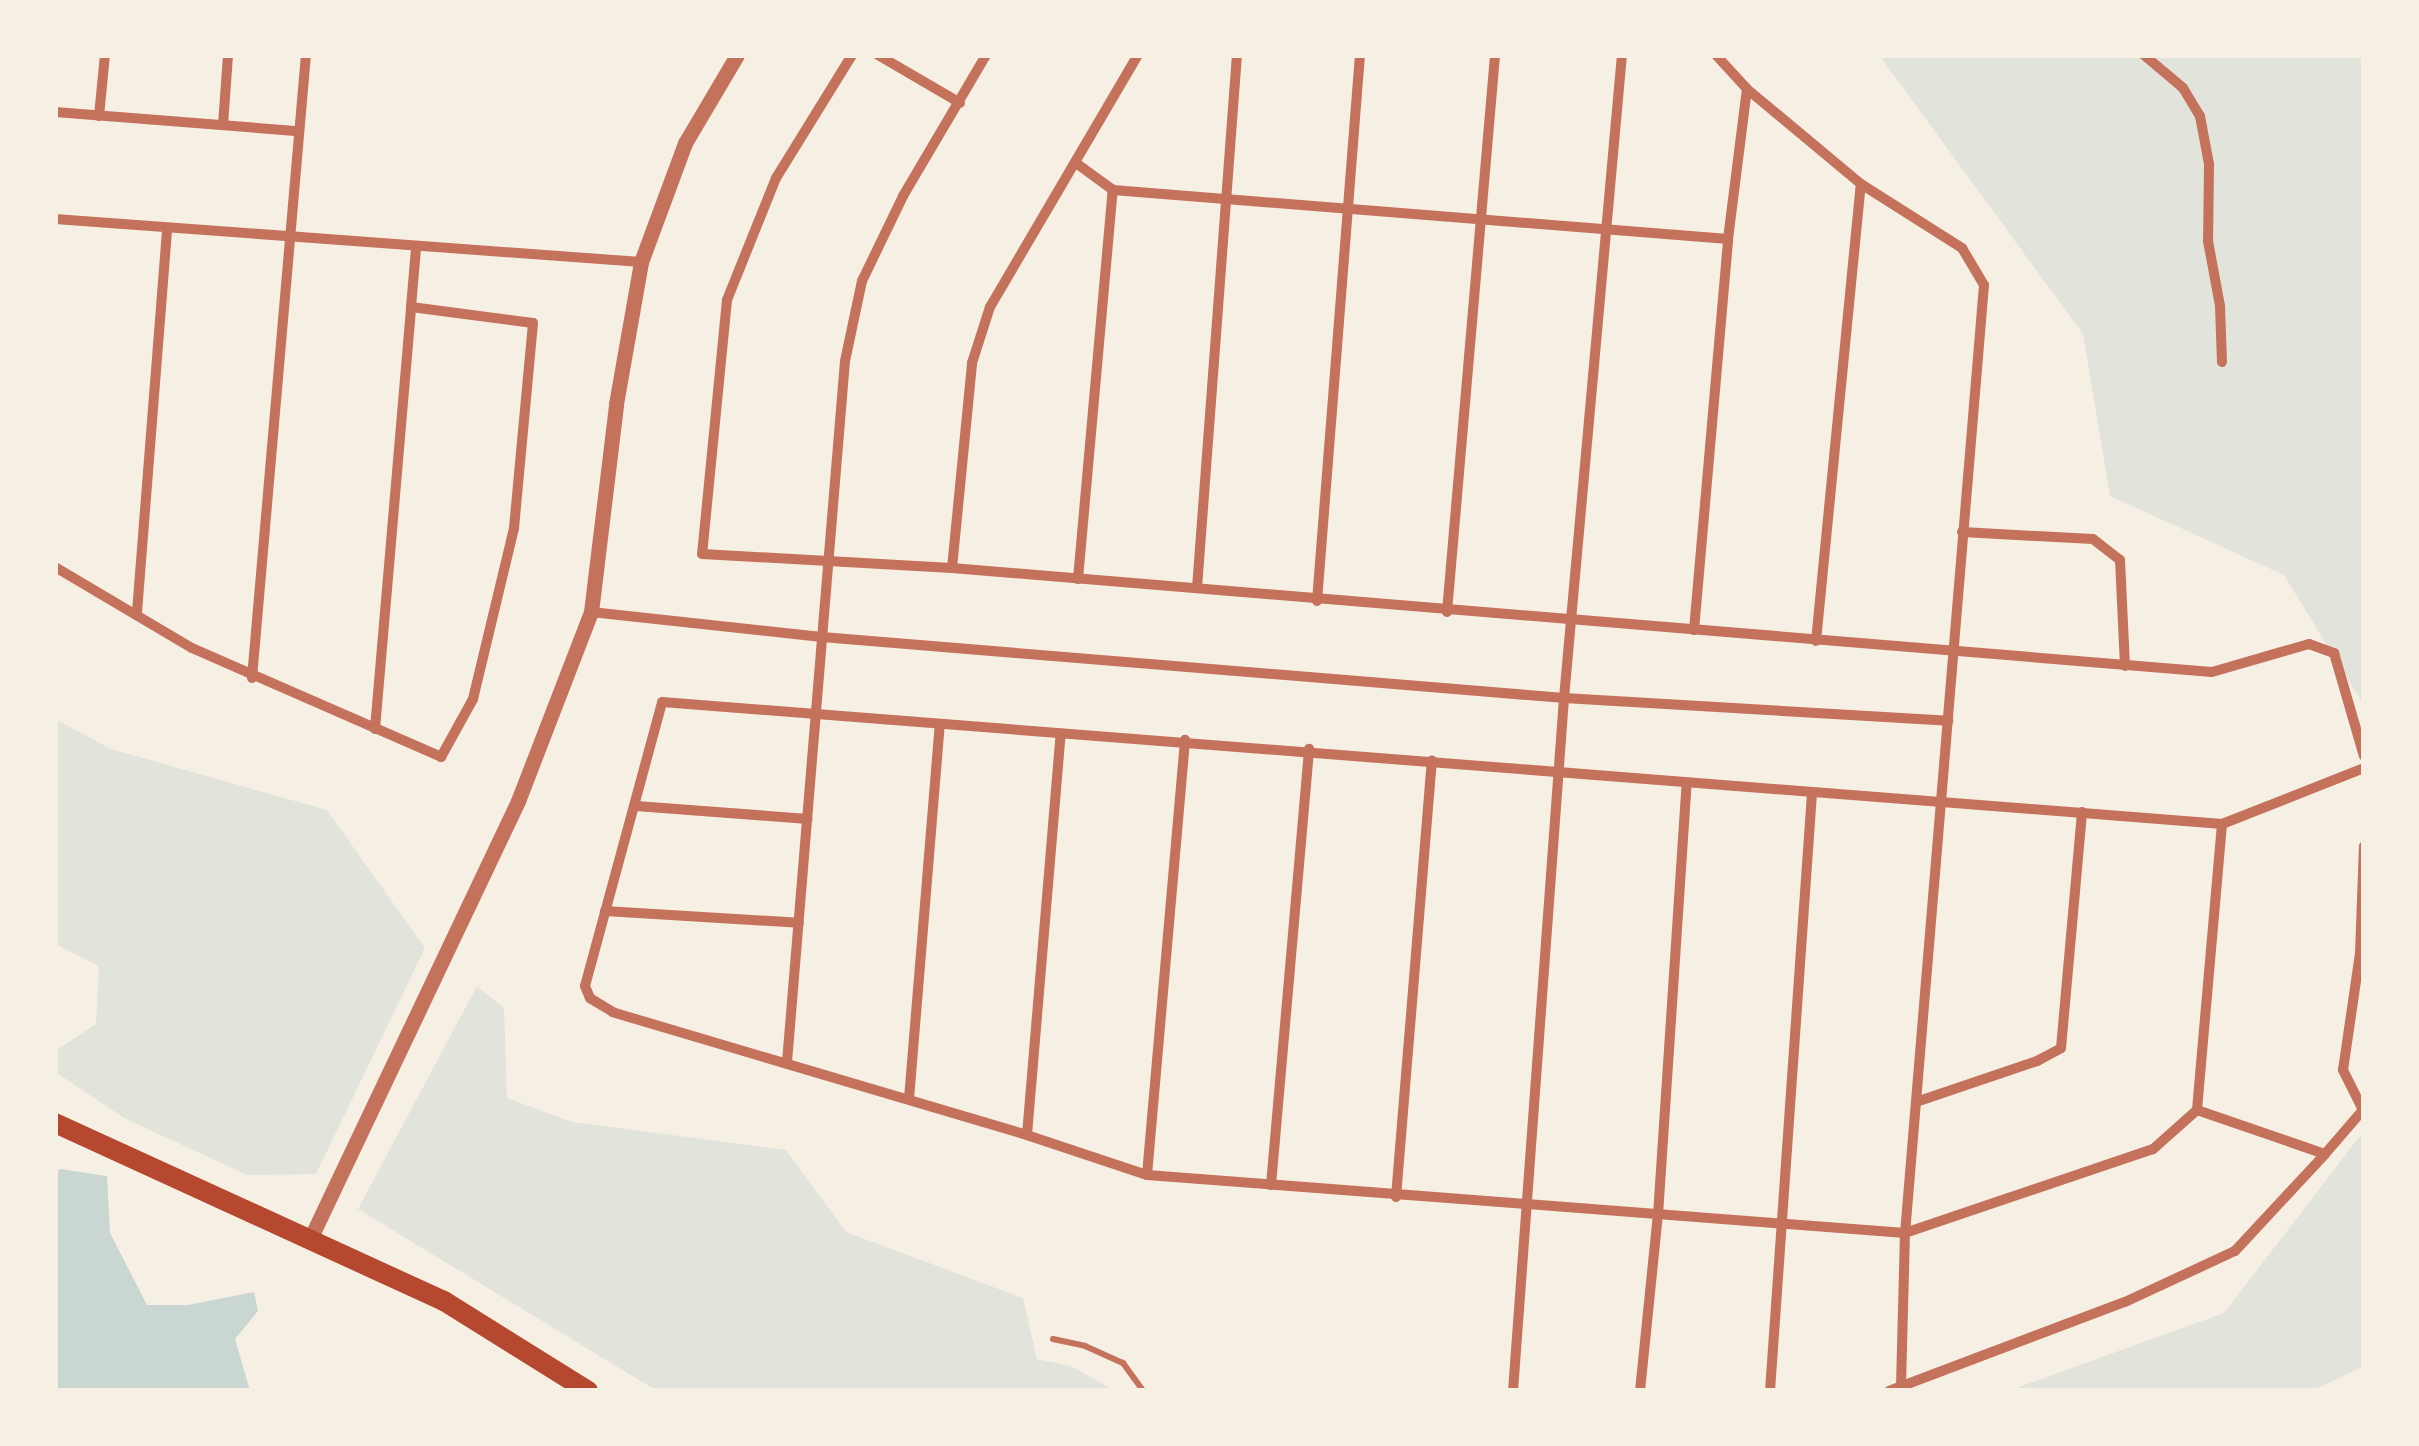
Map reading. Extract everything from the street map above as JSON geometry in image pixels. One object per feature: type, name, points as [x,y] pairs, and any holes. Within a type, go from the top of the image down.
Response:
[{"type":"main road","points":[[55,1123],[444,1300],[588,1391]]},
{"type":"street","points":[[99,116],[105,55]]},
{"type":"street","points":[[223,125],[228,55]]},
{"type":"street","points":[[252,678],[306,55]]},
{"type":"street","points":[[311,1237],[518,801],[591,612],[616,404],[641,262],[685,142],[737,55]]},
{"type":"street","points":[[852,55],[776,178],[727,300],[702,554],[952,568],[1954,654],[2212,672],[2309,644],[2334,652],[2364,756]]},
{"type":"street","points":[[878,55],[960,104]]},
{"type":"street","points":[[786,1062],[845,361],[862,281],[902,196],[986,55]]},
{"type":"street","points":[[952,568],[972,363],[990,307],[1138,55]]},
{"type":"street","points":[[1197,588],[1237,55]]},
{"type":"street","points":[[1317,601],[1360,55]]},
{"type":"street","points":[[1446,612],[1495,55]]},
{"type":"street","points":[[1513,1391],[1530,1207],[1564,698],[1622,55]]},
{"type":"street","points":[[1716,55],[1747,88],[1861,184],[1962,248],[1984,285],[1905,1233],[1900,1385]]},
{"type":"street","points":[[2144,55],[2183,88],[2200,116],[2209,164],[2208,241],[2220,306],[2222,362]]},
{"type":"street","points":[[1694,630],[1728,240],[1747,88]]},
{"type":"street","points":[[55,112],[298,131]]},
{"type":"street","points":[[1076,163],[1114,190],[1728,240]]},
{"type":"street","points":[[1816,641],[1861,184]]},
{"type":"street","points":[[1078,579],[1114,190]]},
{"type":"street","points":[[55,220],[416,249],[641,262]]},
{"type":"street","points":[[136,612],[167,229]]},
{"type":"street","points":[[374,730],[416,249]]},
{"type":"street","points":[[55,567],[192,648],[252,678],[441,757],[473,700],[514,528],[532,323],[411,308]]},
{"type":"street","points":[[1962,532],[2093,538],[2120,560],[2125,666]]},
{"type":"street","points":[[591,612],[822,637],[1564,698],[1948,721]]},
{"type":"street","points":[[2222,824],[2197,1110],[2153,1149],[1905,1233],[1147,1175],[1027,1135],[629,1017],[590,998],[585,986],[662,702],[2222,824],[2364,768]]},
{"type":"street","points":[[909,1100],[940,724]]},
{"type":"street","points":[[1027,1135],[1061,733]]},
{"type":"street","points":[[1147,1175],[1185,740]]},
{"type":"street","points":[[1271,1185],[1309,750]]},
{"type":"street","points":[[1396,1197],[1432,760]]},
{"type":"street","points":[[1640,1391],[1658,1215],[1687,783]]},
{"type":"street","points":[[1770,1391],[1812,793]]},
{"type":"street","points":[[636,806],[808,820]]},
{"type":"street","points":[[1919,1101],[2062,1048],[2082,812]]},
{"type":"street","points":[[1888,1391],[2125,1302],[2235,1251],[2325,1154],[2363,1110],[2343,1070],[2360,954],[2364,846]]},
{"type":"street","points":[[604,911],[799,923]]},
{"type":"street","points":[[2197,1110],[2325,1154]]},
{"type":"lane","points":[[1052,1339],[1085,1346],[1123,1363],[1143,1391]]},
{"type":"shaded area","points":[[1879,55],[2364,55],[2364,706],[2284,575],[2110,496],[2083,334]]},
{"type":"shaded area","points":[[55,719],[111,749],[327,810],[425,948],[316,1174],[247,1175],[124,1118],[55,1072],[55,1051],[96,1024],[99,966],[55,944]]},
{"type":"shaded area","points":[[477,986],[504,1008],[507,1098],[572,1122],[786,1150],[846,1232],[1023,1298],[1037,1359],[1071,1366],[1115,1391],[657,1391],[358,1209]]},
{"type":"shaded area","points":[[2364,1075],[2364,1366],[2312,1391],[2008,1391],[2224,1313],[2363,1132]]},
{"type":"shaded area","points":[[60,1169],[107,1176],[110,1233],[147,1305],[188,1305],[254,1292],[258,1311],[235,1339],[250,1391],[55,1391],[55,1173]]}]
